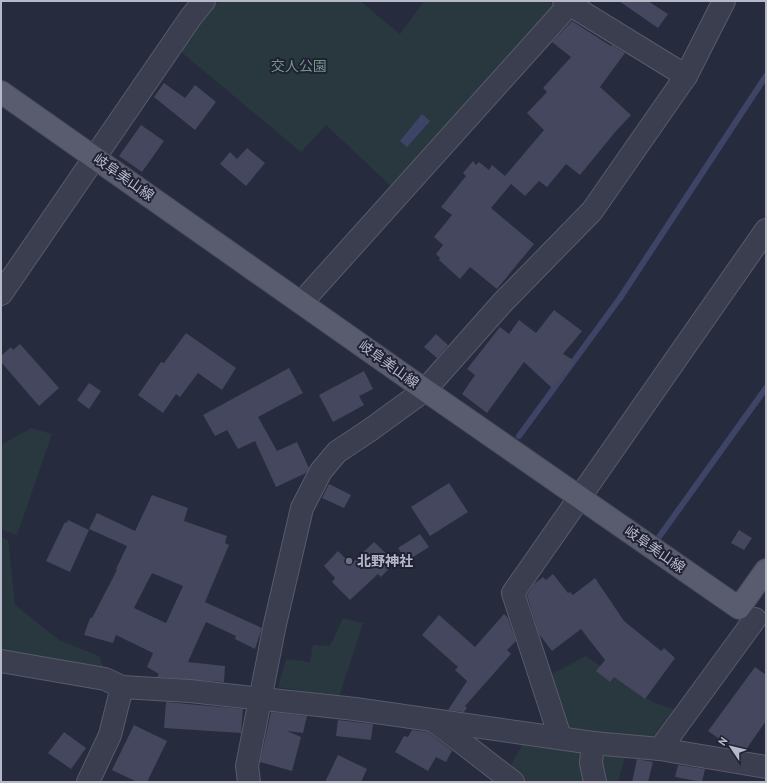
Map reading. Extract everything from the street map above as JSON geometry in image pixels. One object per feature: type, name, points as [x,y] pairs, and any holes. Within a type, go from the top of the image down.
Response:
[{"type":"main road","name":"岐阜美山線","points":[[1,92],[302,302],[425,390],[754,618]]},
{"type":"main road","points":[[754,618],[766,570]]},
{"type":"street","points":[[1,294],[190,17],[204,1]]},
{"type":"street","points":[[249,782],[247,766],[259,698],[302,508],[321,471],[337,452],[425,390],[503,302],[592,211],[686,76],[724,1]]},
{"type":"street","points":[[302,302],[567,3],[686,76]]},
{"type":"street","points":[[560,737],[513,593],[766,230]]},
{"type":"street","points":[[660,749],[754,618]]},
{"type":"street","points":[[1,661],[105,679],[122,687],[190,690],[259,698],[560,737],[593,743],[660,749],[766,767]]},
{"type":"street","points":[[88,782],[110,735],[122,687]]},
{"type":"street","points":[[433,720],[513,782]]},
{"type":"street","points":[[593,743],[592,763],[595,782]]},
{"type":"green space","name":"交人公園","points":[[219,1],[360,1],[400,34],[424,1],[548,1],[558,8],[393,188],[326,125],[301,152],[180,51],[211,8]]},
{"type":"green space","points":[[31,428],[52,434],[17,535],[1,529],[1,445]]},
{"type":"green space","points":[[1,537],[8,540],[15,605],[59,640],[99,656],[105,671],[1,654]]},
{"type":"green space","points":[[343,618],[363,623],[339,697],[278,687],[286,659],[310,662],[313,645],[330,646]]},
{"type":"green space","points":[[586,656],[652,702],[679,711],[665,729],[649,744],[563,728],[546,677]]},
{"type":"green space","points":[[524,741],[574,743],[586,754],[590,782],[523,782],[508,771]]},
{"type":"green space","points":[[605,748],[627,751],[618,782],[601,782],[597,759]]},
{"type":"water","points":[[422,114],[430,121],[407,147],[400,141]]},
{"type":"building","points":[[619,1],[648,1],[668,14],[658,28]]},
{"type":"building","points":[[572,21],[611,46],[612,45],[625,53],[600,87],[631,115],[580,175],[566,164],[547,187],[539,181],[525,196],[511,184],[491,208],[534,244],[497,289],[470,267],[460,279],[439,260],[440,258],[436,254],[443,245],[434,237],[452,215],[441,207],[466,176],[463,173],[473,161],[476,165],[479,162],[489,170],[492,165],[505,176],[544,130],[527,113],[547,92],[543,88],[571,57],[552,42]]},
{"type":"building","points":[[164,83],[185,98],[195,85],[216,102],[195,130],[154,97]]},
{"type":"building","points":[[141,125],[164,141],[142,172],[119,156]]},
{"type":"building","points":[[247,148],[265,163],[246,186],[220,164],[230,152],[237,159]]},
{"type":"building","points":[[554,310],[582,331],[563,354],[575,361],[566,376],[564,374],[552,388],[524,362],[487,413],[462,394],[475,375],[467,369],[500,327],[509,334],[519,320],[536,333]]},
{"type":"building","points":[[186,333],[236,368],[222,390],[198,373],[180,397],[176,394],[163,413],[138,395],[161,362],[164,363]]},
{"type":"building","points":[[436,334],[448,345],[437,358],[424,347]]},
{"type":"building","points":[[20,344],[59,388],[39,406],[1,362],[1,356],[11,347],[13,350]]},
{"type":"building","points":[[289,368],[303,393],[258,417],[277,451],[297,442],[309,468],[306,473],[276,487],[255,441],[238,449],[227,430],[215,436],[203,415]]},
{"type":"building","points":[[364,371],[373,389],[359,396],[364,405],[333,422],[319,395]]},
{"type":"building","points":[[89,383],[101,391],[89,409],[77,400]]},
{"type":"building","points":[[449,483],[468,512],[430,536],[411,507]]},
{"type":"building","points":[[329,484],[351,495],[344,508],[322,498]]},
{"type":"building","points":[[152,495],[188,508],[184,521],[227,536],[225,543],[229,545],[205,602],[262,628],[255,649],[235,639],[236,636],[206,622],[188,662],[225,666],[224,682],[157,677],[159,674],[147,667],[153,653],[116,635],[113,643],[84,635],[90,618],[92,618],[117,570],[116,569],[127,546],[89,529],[97,513],[135,531]],"holes":[[[152,573],[183,586],[166,623],[134,608]]]},
{"type":"building","points":[[68,520],[89,530],[70,572],[46,561],[65,522],[67,523]]},
{"type":"building","points":[[739,530],[752,538],[744,550],[731,543]]},
{"type":"building","points":[[420,534],[429,547],[407,561],[398,548]]},
{"type":"building","points":[[374,542],[395,562],[381,577],[378,574],[350,600],[332,582],[335,578],[324,566],[338,551],[351,564]]},
{"type":"building","points":[[553,574],[568,593],[570,592],[573,595],[595,578],[624,621],[661,651],[664,648],[675,658],[645,699],[614,677],[610,682],[596,671],[605,660],[581,629],[552,651],[539,634],[527,595],[534,584],[543,577],[546,580]]},
{"type":"building","points":[[504,614],[508,618],[516,641],[507,650],[511,654],[465,706],[467,708],[464,712],[448,710],[467,681],[455,670],[458,667],[422,635],[439,615],[475,647]]},
{"type":"building","points":[[755,667],[766,675],[766,721],[745,751],[734,749],[708,731]]},
{"type":"building","points":[[166,702],[243,709],[241,733],[164,728]]},
{"type":"building","points":[[271,712],[307,716],[303,733],[287,731],[301,737],[292,771],[260,762]]},
{"type":"building","points":[[338,720],[373,724],[371,740],[336,736]]},
{"type":"building","points":[[134,725],[167,741],[147,782],[137,782],[112,770]]},
{"type":"building","points":[[412,730],[428,732],[452,751],[446,762],[436,757],[428,771],[395,752],[404,736],[408,737]]},
{"type":"building","points":[[64,732],[86,748],[71,769],[48,753]]},
{"type":"building","points":[[338,755],[367,769],[361,782],[325,782]]},
{"type":"building","points":[[637,759],[653,762],[648,782],[632,782]]},
{"type":"building","points":[[678,765],[705,769],[702,782],[675,777]]},
{"type":"waterway","points":[[519,436],[620,298],[766,76]]},
{"type":"waterway","points":[[654,544],[766,388]]},
{"type":"place","name":"北野神社","points":[[349,561]]}]
